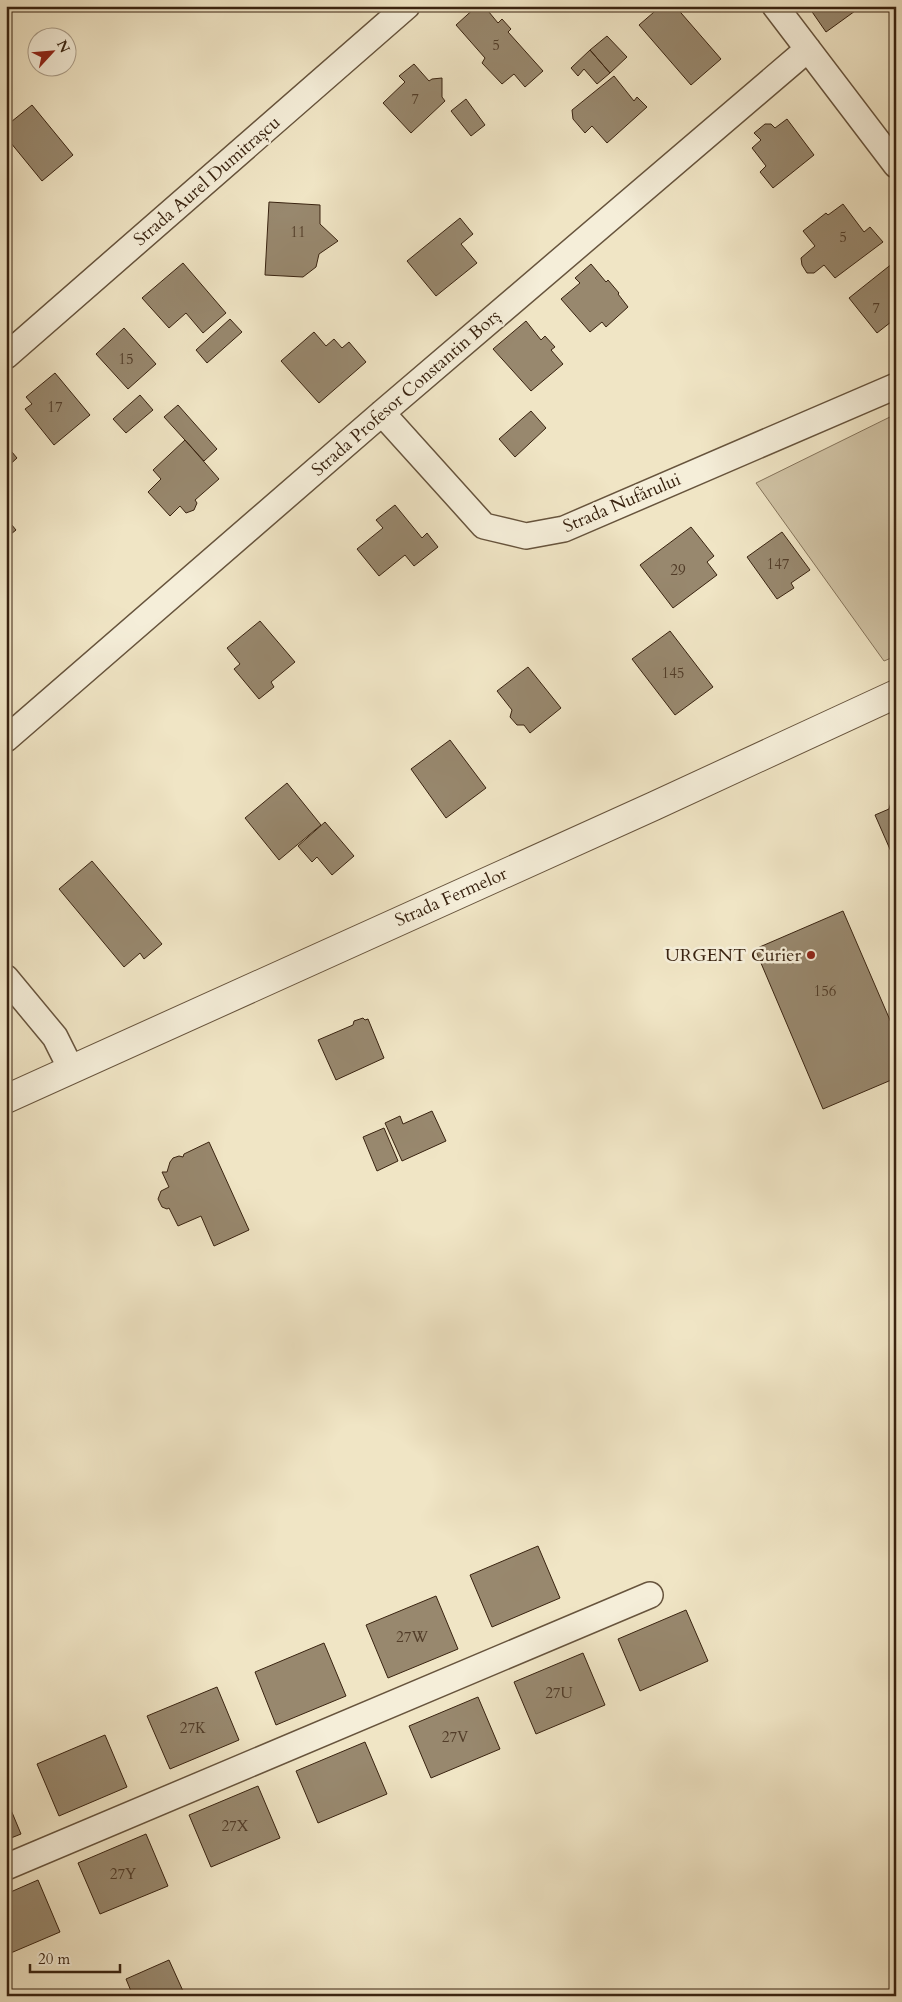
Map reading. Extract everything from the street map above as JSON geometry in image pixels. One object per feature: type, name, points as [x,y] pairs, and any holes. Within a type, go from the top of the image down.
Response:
[{"type":"street","name":"Strada Aurel Dumitrașcu","points":[[6,356],[407,6]]},
{"type":"street","points":[[774,6],[896,165]]},
{"type":"street","name":"Strada Profesor Constantin Borș","points":[[6,738],[382,413],[808,50]]},
{"type":"street","name":"Strada Nufărului","points":[[382,413],[484,526],[526,536],[564,529],[896,386]]},
{"type":"street","name":"Strada Fermelor","points":[[6,1098],[896,694]]},
{"type":"street","points":[[6,978],[55,1037],[71,1069]]},
{"type":"street","points":[[6,1867],[650,1595]]},
{"type":"shaded area","points":[[896,414],[896,656],[884,661],[756,483]]},
{"type":"building","points":[[477,6],[484,6],[498,23],[502,19],[511,29],[508,32],[543,71],[525,87],[514,74],[502,84],[482,63],[485,58],[456,25]]},
{"type":"building","points":[[661,6],[675,6],[721,59],[691,85],[639,25]]},
{"type":"building","points":[[808,6],[862,6],[826,32]]},
{"type":"building","points":[[607,36],[627,57],[610,73],[590,50]]},
{"type":"building","points":[[590,50],[610,73],[597,84],[584,69],[578,76],[571,68]]},
{"type":"building","points":[[414,64],[429,81],[442,78],[442,97],[445,101],[411,133],[383,103],[405,82],[399,76]]},
{"type":"building","points":[[614,76],[634,101],[637,97],[647,107],[607,143],[592,126],[585,133],[573,119],[572,110]]},
{"type":"building","points":[[466,99],[485,125],[471,136],[451,111]]},
{"type":"building","points":[[32,105],[73,155],[42,181],[6,137],[6,126]]},
{"type":"building","points":[[787,119],[814,155],[773,188],[760,172],[766,166],[752,148],[761,140],[754,133],[765,124],[771,124],[775,128]]},
{"type":"building","points":[[269,202],[320,205],[320,224],[338,241],[319,254],[316,267],[303,277],[265,275]]},
{"type":"building","points":[[843,204],[864,232],[870,227],[883,242],[835,278],[824,265],[814,273],[807,273],[802,265],[801,258],[815,246],[803,231],[826,213],[828,215]]},
{"type":"building","points":[[460,218],[473,234],[461,244],[477,263],[436,296],[407,261]]},
{"type":"building","points":[[183,263],[226,313],[203,333],[186,313],[169,328],[142,298]]},
{"type":"building","points":[[893,263],[896,266],[896,318],[877,333],[849,298]]},
{"type":"building","points":[[591,264],[606,282],[608,280],[628,307],[606,327],[602,322],[590,332],[561,299],[580,283],[575,278]]},
{"type":"building","points":[[230,319],[242,332],[207,363],[196,350]]},
{"type":"building","points":[[526,321],[541,340],[545,336],[555,347],[551,350],[563,364],[531,391],[493,349]]},
{"type":"building","points":[[124,328],[156,364],[128,389],[96,354]]},
{"type":"building","points":[[314,332],[326,346],[334,339],[342,348],[349,342],[366,362],[319,403],[281,361]]},
{"type":"building","points":[[55,373],[90,415],[54,445],[25,409],[32,404],[26,397]]},
{"type":"building","points":[[140,395],[153,410],[126,433],[113,419]]},
{"type":"building","points":[[178,405],[217,449],[204,461],[164,417]]},
{"type":"building","points":[[531,411],[546,428],[515,457],[499,439]]},
{"type":"building","points":[[185,440],[219,479],[195,500],[197,503],[194,510],[186,513],[180,506],[170,516],[148,492],[161,479],[153,470]]},
{"type":"building","points":[[6,445],[17,458],[6,468]]},
{"type":"building","points":[[395,505],[422,538],[427,533],[438,547],[414,566],[405,555],[379,576],[357,549],[383,528],[376,520]]},
{"type":"building","points":[[6,518],[16,530],[6,538]]},
{"type":"building","points":[[691,527],[714,556],[707,562],[717,575],[673,608],[640,565]]},
{"type":"building","points":[[782,532],[810,570],[791,583],[794,588],[777,599],[747,557]]},
{"type":"building","points":[[260,621],[295,662],[271,682],[274,687],[259,699],[234,669],[240,664],[227,648]]},
{"type":"building","points":[[670,631],[713,687],[675,715],[632,659]]},
{"type":"building","points":[[528,667],[561,708],[530,733],[524,725],[517,725],[510,717],[512,710],[497,691]]},
{"type":"building","points":[[450,740],[486,788],[446,818],[411,769]]},
{"type":"building","points":[[287,783],[321,825],[279,860],[245,818]]},
{"type":"building","points":[[892,799],[896,801],[896,863],[875,815],[889,809]]},
{"type":"building","points":[[325,822],[354,856],[332,875],[317,857],[312,862],[298,846]]},
{"type":"building","points":[[92,861],[162,944],[144,959],[140,953],[124,967],[59,889]]},
{"type":"building","points":[[843,911],[896,1034],[896,1078],[823,1109],[755,949]]},
{"type":"building","points":[[363,1018],[365,1020],[368,1019],[384,1058],[336,1080],[318,1040],[353,1025],[354,1021]]},
{"type":"building","points":[[432,1111],[446,1141],[402,1161],[385,1123],[400,1116],[403,1124]]},
{"type":"building","points":[[384,1128],[398,1161],[377,1171],[363,1137]]},
{"type":"building","points":[[209,1142],[249,1230],[214,1246],[201,1216],[178,1226],[169,1208],[162,1207],[158,1199],[161,1191],[169,1187],[162,1172],[167,1172],[173,1158],[183,1157],[184,1154]]},
{"type":"building","points":[[538,1546],[560,1598],[492,1627],[470,1575]]},
{"type":"building","points":[[436,1596],[458,1649],[388,1678],[366,1625]]},
{"type":"building","points":[[686,1610],[708,1661],[640,1691],[618,1639]]},
{"type":"building","points":[[324,1643],[346,1696],[276,1725],[255,1672]]},
{"type":"building","points":[[583,1653],[605,1705],[536,1734],[514,1682]]},
{"type":"building","points":[[217,1687],[239,1740],[170,1769],[147,1716]]},
{"type":"building","points":[[478,1697],[500,1749],[431,1778],[409,1726]]},
{"type":"building","points":[[105,1735],[127,1787],[59,1816],[37,1764]]},
{"type":"building","points":[[365,1742],[387,1794],[318,1823],[296,1771]]},
{"type":"building","points":[[258,1786],[280,1838],[211,1867],[189,1815]]},
{"type":"building","points":[[6,1798],[21,1834],[6,1840]]},
{"type":"building","points":[[146,1834],[168,1886],[100,1914],[78,1863]]},
{"type":"building","points":[[38,1880],[60,1932],[6,1955],[6,1894]]},
{"type":"building","points":[[169,1960],[183,1991],[171,1996],[133,1996],[126,1979]]},
{"type":"place","name":"URGENT Curier","points":[[811,955]]}]
